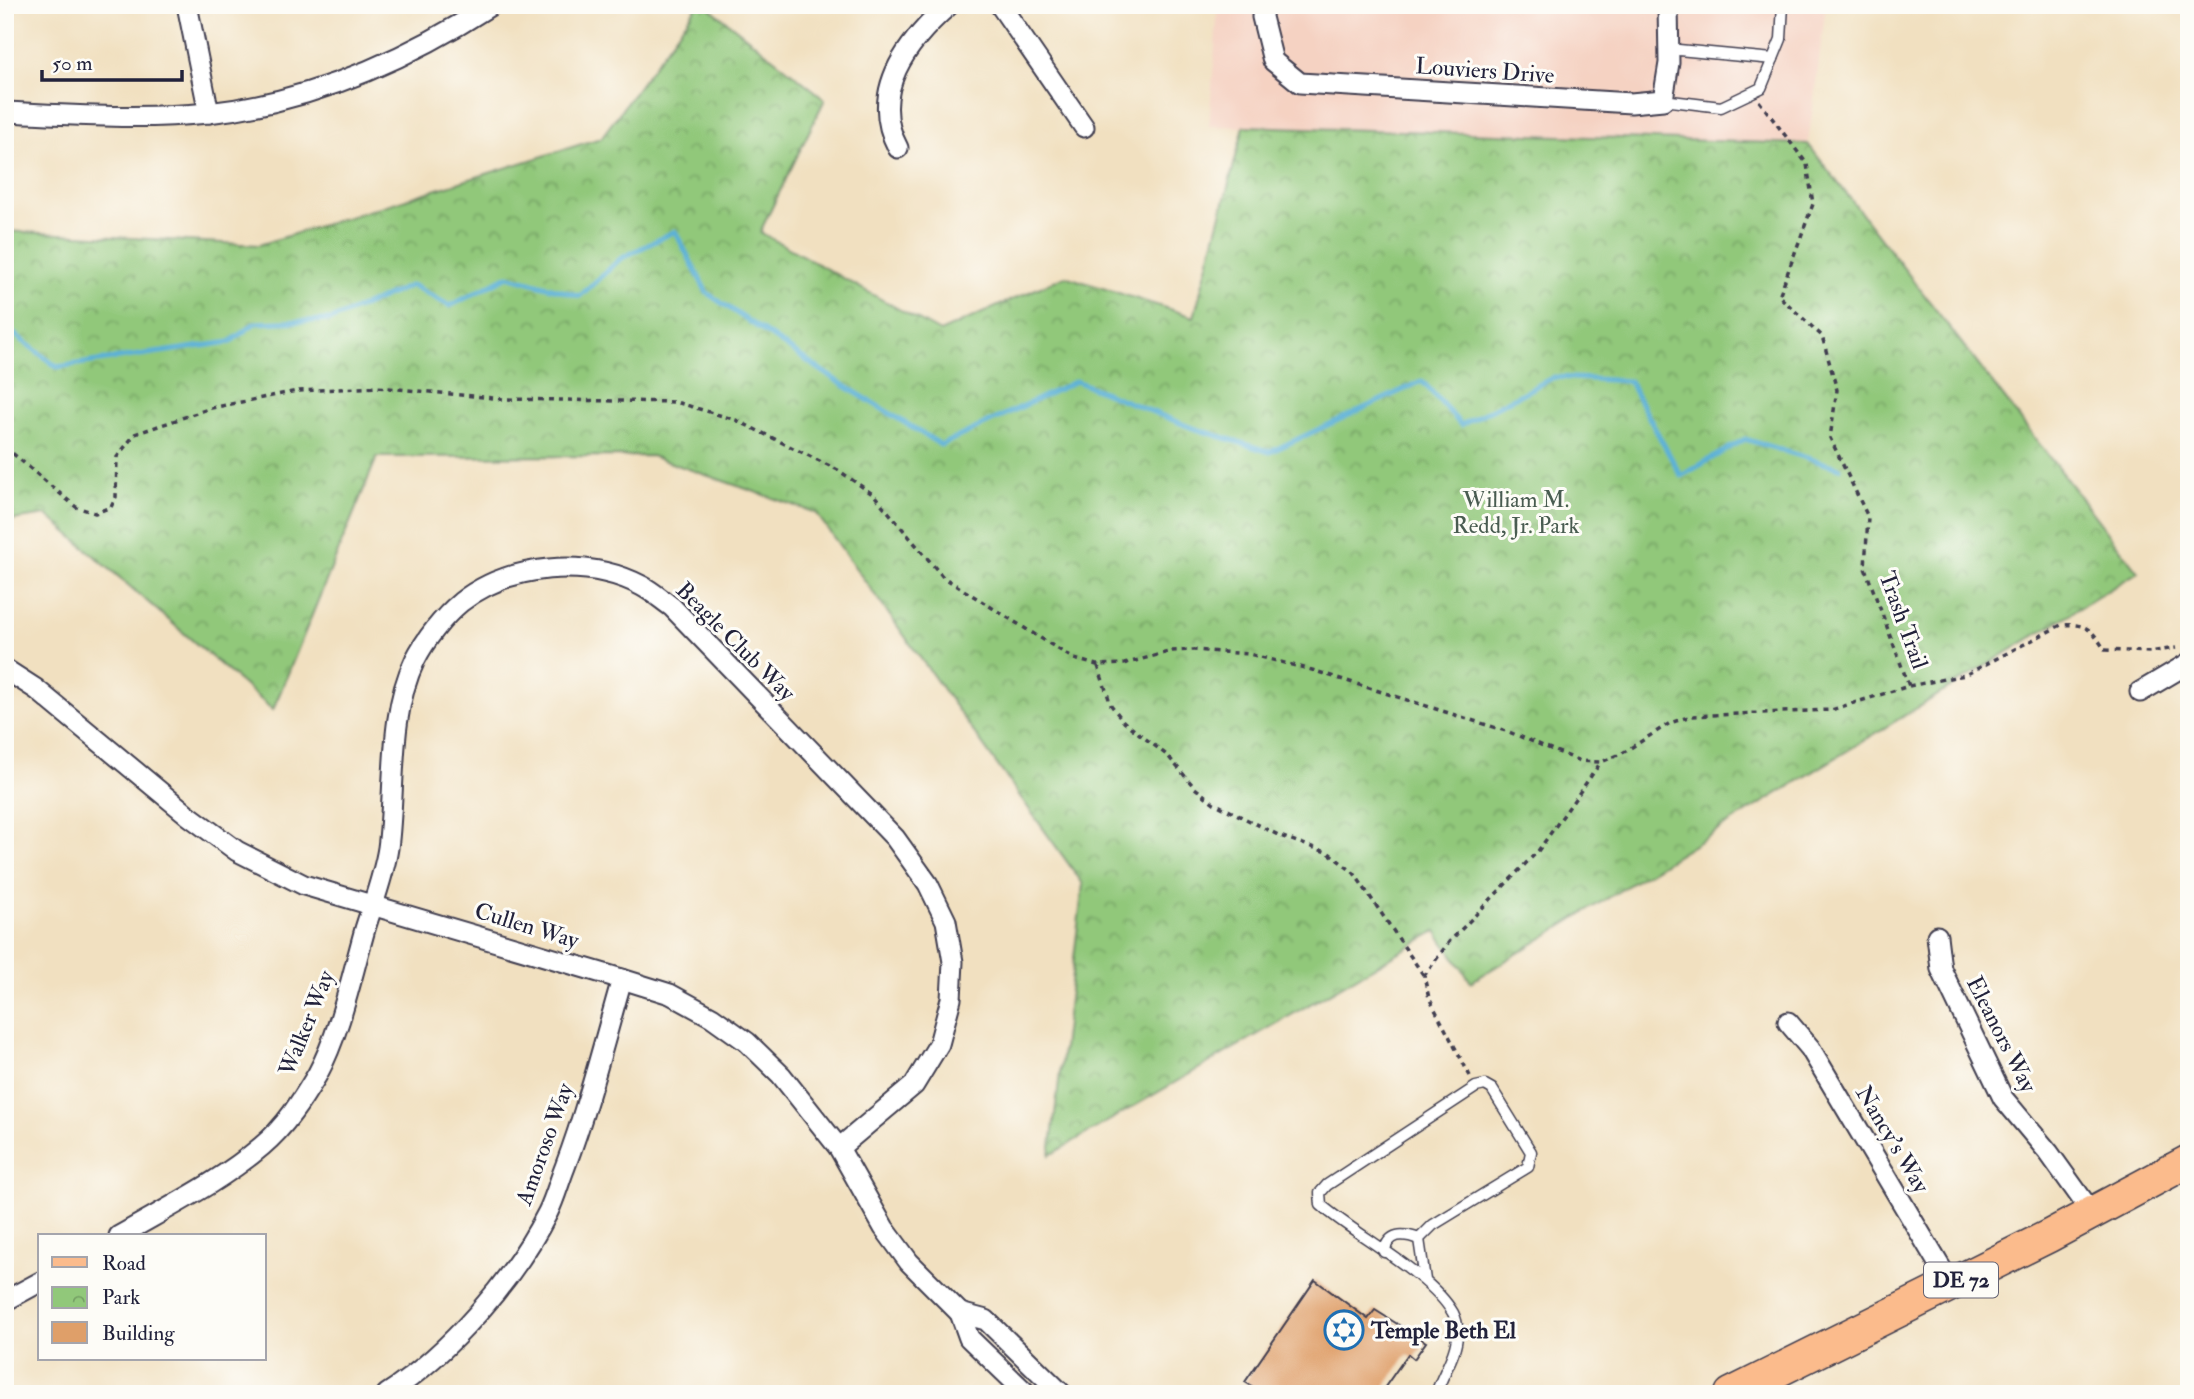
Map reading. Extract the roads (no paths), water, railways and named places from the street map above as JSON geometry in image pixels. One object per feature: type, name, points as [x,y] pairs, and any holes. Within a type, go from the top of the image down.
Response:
[{"type":"main road","name":"DE 72","points":[[1731,1394],[2092,1213],[2189,1161]]},
{"type":"street","points":[[187,5],[209,113]]},
{"type":"street","points":[[5,112],[137,117],[209,113],[270,103],[345,80],[443,35],[491,5]]},
{"type":"street","points":[[898,149],[887,123],[888,93],[896,70],[922,31],[949,5]]},
{"type":"street","points":[[1000,5],[1084,127]]},
{"type":"street","name":"Louviers Drive","points":[[1263,5],[1262,17],[1273,61],[1300,83],[1631,103],[1663,100]]},
{"type":"street","points":[[1663,100],[1669,63],[1668,5]]},
{"type":"street","name":"Beagle Club Way","points":[[372,904],[387,850],[400,706],[414,661],[431,634],[461,602],[494,583],[528,571],[567,568],[604,572],[642,586],[671,607],[895,838],[928,884],[946,921],[953,962],[951,999],[939,1044],[914,1085],[839,1147]]},
{"type":"street","points":[[2140,692],[2185,656]]},
{"type":"street","name":"Cullen Way","points":[[5,669],[36,689],[188,815],[237,850],[304,885],[622,979],[670,995],[712,1017],[747,1042],[781,1075],[839,1147],[884,1228],[909,1262],[960,1313],[969,1338],[1027,1394]]},
{"type":"street","name":"Walker Way","points":[[122,1234],[234,1167],[264,1145],[292,1115],[318,1073],[340,1016],[372,904]]},
{"type":"street","name":"Eleanors Way","points":[[1937,936],[1941,969],[2003,1098],[2049,1153],[2092,1213]]},
{"type":"street","name":"Amoroso Way","points":[[387,1394],[436,1357],[468,1324],[523,1253],[548,1212],[575,1139],[622,979]]},
{"type":"street","name":"Nancy's Way","points":[[1788,1022],[1811,1048],[1951,1284]]},
{"type":"street","points":[[5,1301],[38,1283]]},
{"type":"street","name":"Cullen Way","points":[[960,1313],[986,1320],[1062,1394]]},
{"type":"lane","points":[[1663,100],[1721,107],[1761,88],[1782,39],[1783,5]]},
{"type":"lane","points":[[1668,49],[1773,59]]},
{"type":"lane","points":[[1419,1239],[1433,1225],[1528,1167],[1530,1163],[1531,1152],[1492,1090],[1485,1085],[1476,1087],[1327,1185],[1320,1193],[1321,1205],[1342,1223],[1425,1280],[1453,1313],[1457,1324],[1456,1345],[1436,1394]]},
{"type":"lane","points":[[1384,1252],[1386,1244],[1394,1236],[1404,1233],[1419,1239]]},
{"type":"lane","points":[[1419,1239],[1425,1280]]},
{"type":"waterway","points":[[5,327],[57,367],[230,342],[255,323],[331,320],[412,285],[450,306],[508,276],[580,296],[620,259],[675,231],[707,293],[837,381],[941,445],[1076,381],[1190,427],[1270,452],[1422,381],[1461,425],[1554,377],[1629,381],[1681,476],[1745,439],[1840,468]]},
{"type":"place","name":"Temple Beth El","points":[[1344,1330]]},
{"type":"park label","name":"William M. Redd, Jr. Park","points":[[1516,512]]}]
